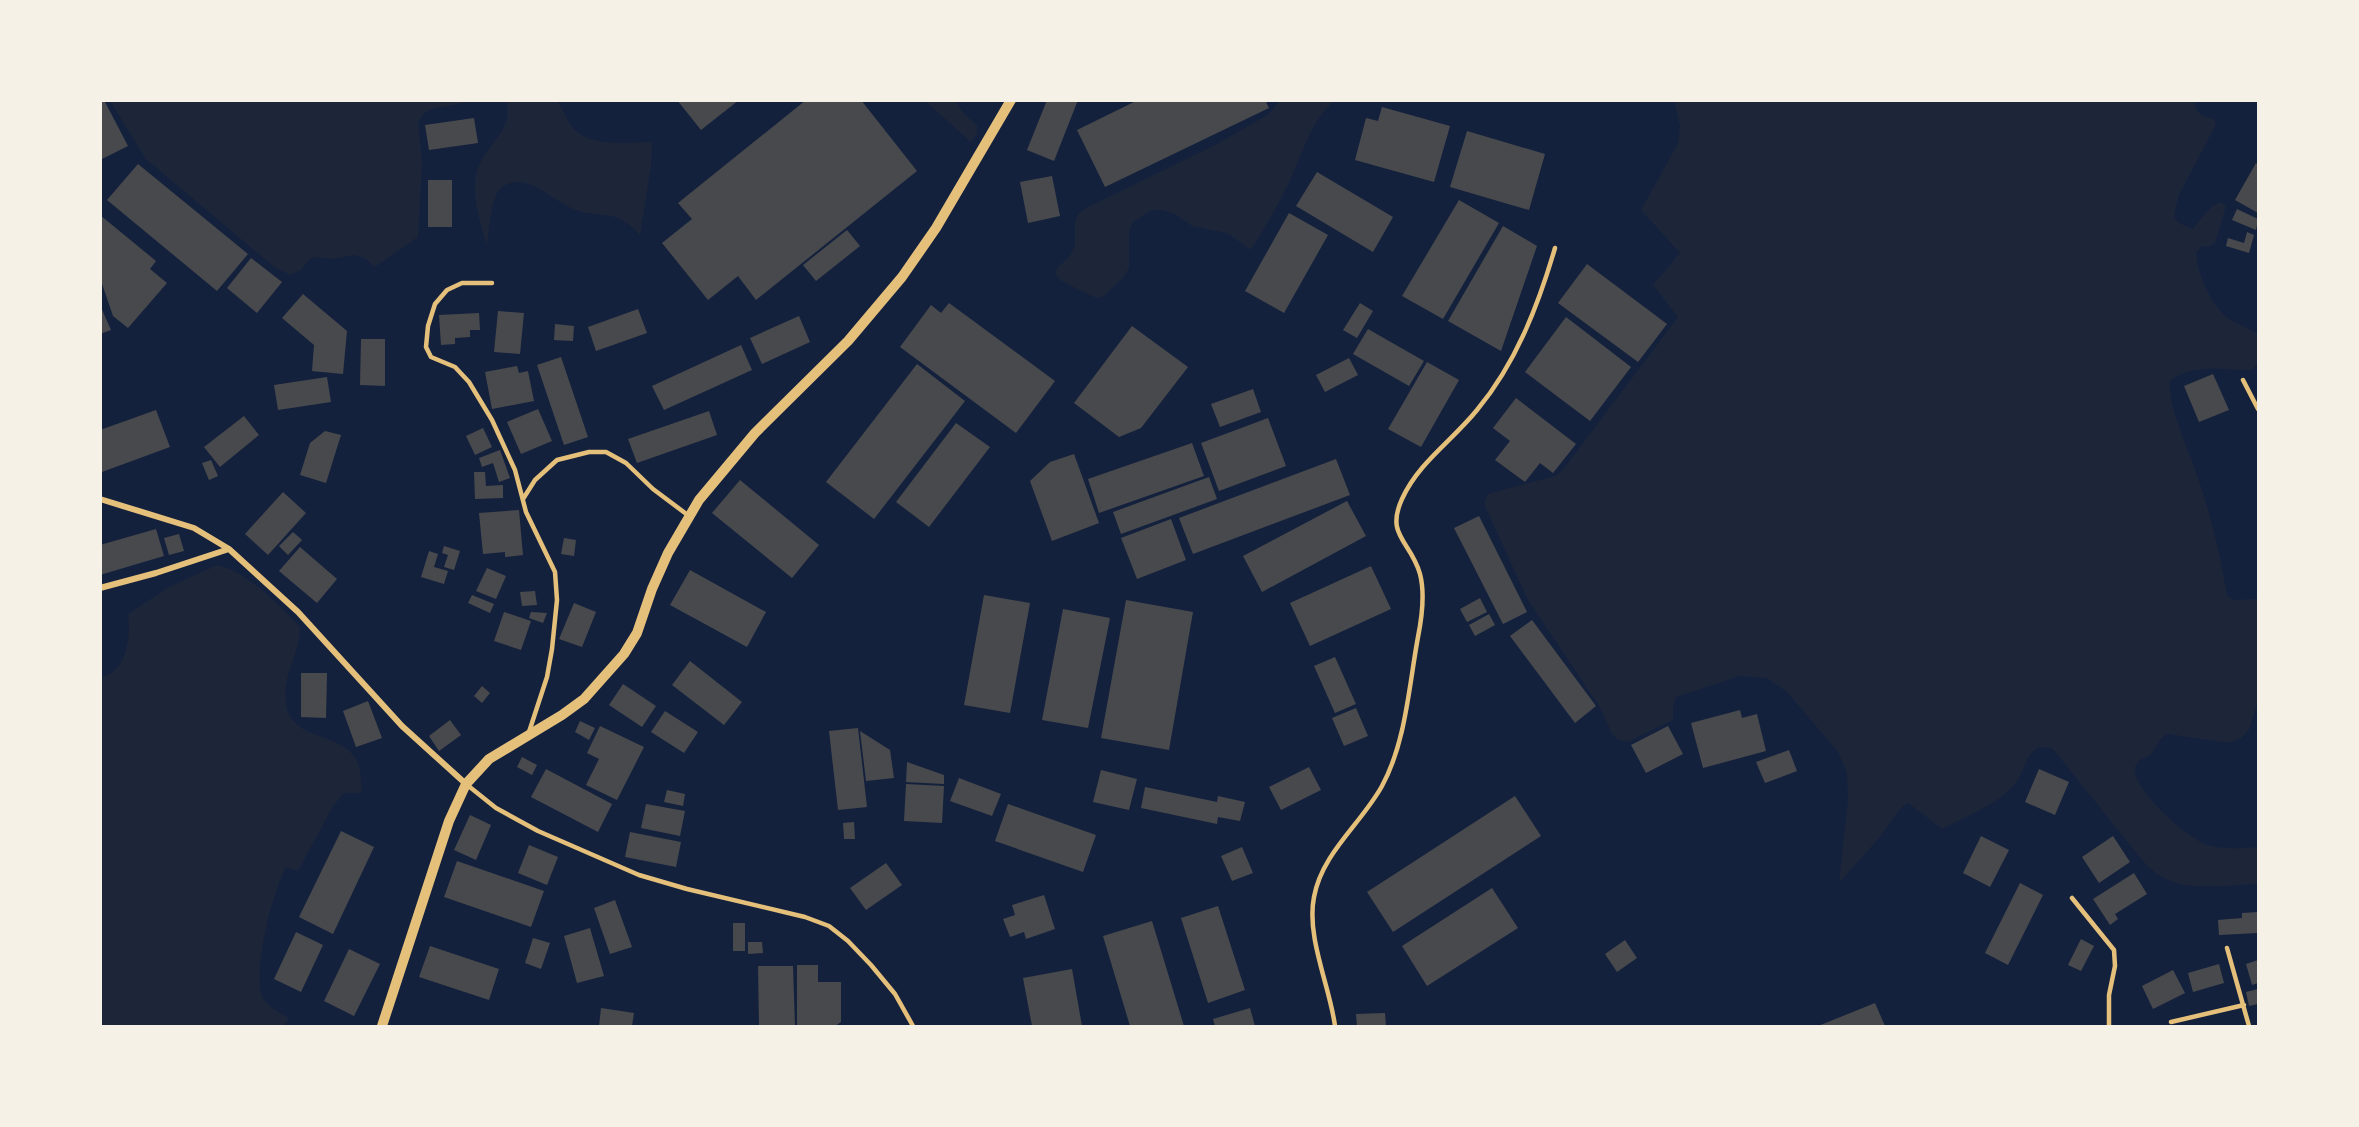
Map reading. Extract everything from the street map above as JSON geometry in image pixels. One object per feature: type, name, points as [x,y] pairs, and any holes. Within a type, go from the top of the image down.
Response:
[{"type":"street","points":[[382,1026],[449,821],[466,784],[489,759],[584,699],[624,654],[637,633],[652,589],[668,553],[699,500],[755,433],[848,341],[902,277],[936,228],[1011,100]]},
{"type":"street","points":[[100,499],[194,528],[230,549],[298,612],[402,726],[466,784]]},
{"type":"street","points":[[100,588],[230,549]]},
{"type":"lane","points":[[1335,1026],[1317,943],[1313,899],[1318,879],[1328,860],[1381,787],[1390,768],[1401,729],[1420,628],[1422,586],[1415,561],[1395,529],[1397,515],[1401,501],[1416,473],[1469,420],[1501,378],[1530,321],[1555,248]]},
{"type":"lane","points":[[492,283],[462,283],[447,290],[435,304],[428,326],[426,347],[431,357],[455,368],[469,382],[492,420],[515,470],[526,512],[555,572],[557,600],[547,677],[528,734]]},
{"type":"lane","points":[[2243,380],[2259,409]]},
{"type":"lane","points":[[523,499],[535,480],[557,460],[589,452],[606,452],[626,463],[653,489],[689,516]]},
{"type":"lane","points":[[466,784],[496,808],[538,831],[639,875],[805,917],[829,926],[848,941],[871,965],[895,994],[913,1026]]},
{"type":"lane","points":[[2072,898],[2114,950],[2115,966],[2109,995],[2109,1026]]},
{"type":"lane","points":[[2227,948],[2249,1026]]},
{"type":"lane","points":[[2171,1022],[2244,1005]]},
{"type":"shaded area","points":[[2195,100],[2196,108],[2203,116],[2214,119],[2216,124],[2178,197],[2174,218],[2192,229],[2216,205],[2221,202],[2226,206],[2215,243],[2201,247],[2196,253],[2197,262],[2206,289],[2222,313],[2258,334],[2258,363],[2252,370],[2209,369],[2178,375],[2170,381],[2170,391],[2175,416],[2207,506],[2227,595],[2233,600],[2258,599],[2258,701],[2249,730],[2241,738],[2230,743],[2167,734],[2150,755],[2138,762],[2135,770],[2143,790],[2152,801],[2176,824],[2199,841],[2220,848],[2258,847],[2258,884],[2196,886],[2167,880],[2154,872],[2053,749],[2044,747],[2032,752],[2019,778],[2008,792],[1981,810],[1942,829],[1908,803],[1901,808],[1879,838],[1839,883],[1848,800],[1847,773],[1838,752],[1788,693],[1767,678],[1740,676],[1676,697],[1673,706],[1673,720],[1628,742],[1619,740],[1612,734],[1601,709],[1528,600],[1484,504],[1488,494],[1555,476],[1562,471],[1678,317],[1653,285],[1680,253],[1641,210],[1678,143],[1680,126],[1674,101]]},
{"type":"shaded area","points":[[110,101],[474,101],[432,109],[423,114],[418,123],[422,163],[418,237],[375,267],[365,258],[354,255],[332,259],[314,257],[301,270],[290,275],[273,266],[146,159]]},
{"type":"shaded area","points":[[506,101],[557,101],[574,129],[591,139],[611,143],[652,142],[651,166],[640,235],[616,217],[573,209],[538,188],[520,182],[510,183],[498,192],[491,214],[487,245],[477,209],[475,180],[480,162],[498,138],[507,120]]},
{"type":"shaded area","points":[[925,101],[955,101],[964,114],[977,125],[977,134],[971,142]]},
{"type":"shaded area","points":[[1279,101],[1334,101],[1318,119],[1288,185],[1251,250],[1227,233],[1192,226],[1175,214],[1163,210],[1152,210],[1133,222],[1129,232],[1129,268],[1124,277],[1104,296],[1096,298],[1060,280],[1055,274],[1075,246],[1075,223],[1078,214],[1217,144],[1269,114]]},
{"type":"shaded area","points":[[217,565],[252,582],[300,627],[286,683],[286,703],[290,715],[307,731],[350,751],[358,764],[362,793],[344,793],[332,808],[298,871],[286,867],[275,894],[265,932],[260,986],[265,1001],[289,1018],[284,1026],[101,1026],[101,677],[110,674],[122,661],[128,642],[128,614],[169,587]]},
{"type":"building","points":[[100,100],[104,100],[128,146],[100,160]]},
{"type":"building","points":[[677,100],[739,100],[701,130]]},
{"type":"building","points":[[806,100],[861,100],[917,171],[756,300],[738,276],[708,300],[662,243],[692,219],[678,203]]},
{"type":"building","points":[[1047,100],[1078,100],[1054,161],[1027,150]]},
{"type":"building","points":[[1138,100],[1265,100],[1269,108],[1105,187],[1077,130]]},
{"type":"building","points":[[1382,107],[1450,126],[1434,182],[1355,160],[1366,118],[1378,121]]},
{"type":"building","points":[[474,118],[478,143],[429,150],[425,125]]},
{"type":"building","points":[[1467,131],[1545,154],[1529,210],[1450,187]]},
{"type":"building","points":[[2256,163],[2258,165],[2258,213],[2235,200]]},
{"type":"building","points":[[138,164],[248,254],[217,291],[107,200]]},
{"type":"building","points":[[1317,172],[1393,217],[1373,252],[1296,206]]},
{"type":"building","points":[[1052,176],[1060,216],[1028,223],[1020,182]]},
{"type":"building","points":[[428,180],[452,180],[452,227],[428,227]]},
{"type":"building","points":[[1459,200],[1499,223],[1443,319],[1402,296]]},
{"type":"building","points":[[2237,209],[2258,219],[2256,230],[2232,220]]},
{"type":"building","points":[[1289,213],[1328,235],[1284,313],[1245,291]]},
{"type":"building","points":[[100,215],[156,261],[150,269],[167,283],[128,328],[113,316],[100,278]]},
{"type":"building","points":[[1503,226],[1537,246],[1501,351],[1448,321]]},
{"type":"building","points":[[847,230],[860,246],[816,281],[803,265]]},
{"type":"building","points":[[2247,232],[2254,235],[2249,253],[2226,246],[2228,238],[2244,243]]},
{"type":"building","points":[[251,258],[282,282],[257,313],[227,288]]},
{"type":"building","points":[[1587,264],[1667,324],[1638,362],[1558,303]]},
{"type":"building","points":[[303,294],[347,331],[343,374],[312,371],[314,345],[282,318]]},
{"type":"building","points":[[949,303],[1055,381],[1016,433],[900,347],[931,305],[941,313]]},
{"type":"building","points":[[1360,303],[1373,311],[1357,338],[1343,330]]},
{"type":"building","points":[[100,305],[111,330],[100,334]]},
{"type":"building","points":[[638,309],[647,333],[596,351],[588,327]]},
{"type":"building","points":[[498,311],[524,313],[520,354],[494,352]]},
{"type":"building","points":[[479,313],[480,330],[470,330],[470,337],[455,338],[455,344],[441,345],[439,315]]},
{"type":"building","points":[[799,316],[810,342],[762,364],[750,338]]},
{"type":"building","points":[[1566,317],[1631,367],[1590,421],[1525,372]]},
{"type":"building","points":[[555,324],[574,326],[573,341],[554,340]]},
{"type":"building","points":[[1132,326],[1188,367],[1141,428],[1119,437],[1074,403]]},
{"type":"building","points":[[1368,329],[1424,361],[1409,386],[1353,354]]},
{"type":"building","points":[[361,339],[385,339],[385,386],[360,385]]},
{"type":"building","points":[[741,345],[752,370],[664,410],[652,386]]},
{"type":"building","points":[[561,357],[588,437],[564,445],[537,365]]},
{"type":"building","points":[[1349,358],[1358,375],[1325,392],[1316,375]]},
{"type":"building","points":[[1427,362],[1459,380],[1421,447],[1388,429]]},
{"type":"building","points":[[917,364],[965,401],[874,519],[826,482]]},
{"type":"building","points":[[517,366],[519,373],[528,371],[534,401],[492,409],[485,372]]},
{"type":"building","points":[[2213,374],[2229,410],[2199,422],[2184,386]]},
{"type":"building","points":[[327,377],[331,402],[278,410],[274,385]]},
{"type":"building","points":[[1253,389],[1261,412],[1220,427],[1211,404]]},
{"type":"building","points":[[1516,398],[1576,444],[1553,473],[1540,463],[1525,482],[1495,460],[1510,441],[1493,428]]},
{"type":"building","points":[[538,409],[552,441],[521,454],[507,422]]},
{"type":"building","points":[[156,410],[170,447],[102,472],[100,430]]},
{"type":"building","points":[[709,411],[717,435],[637,463],[628,439]]},
{"type":"building","points":[[244,416],[259,435],[220,467],[204,447]]},
{"type":"building","points":[[1268,418],[1286,466],[1219,491],[1201,443]]},
{"type":"building","points":[[956,423],[990,447],[929,527],[896,502]]},
{"type":"building","points":[[483,428],[492,447],[475,455],[466,436]]},
{"type":"building","points":[[325,431],[341,435],[326,483],[300,475],[310,443]]},
{"type":"building","points":[[1192,443],[1204,476],[1099,513],[1088,479]]},
{"type":"building","points":[[500,450],[510,478],[499,482],[493,463],[482,467],[479,458]]},
{"type":"building","points":[[1074,454],[1099,523],[1052,541],[1030,481],[1050,462]]},
{"type":"building","points":[[1336,459],[1350,495],[1193,554],[1179,518]]},
{"type":"building","points":[[211,460],[218,476],[209,480],[202,463]]},
{"type":"building","points":[[474,472],[485,472],[486,486],[503,485],[503,498],[475,499]]},
{"type":"building","points":[[1209,477],[1217,499],[1121,534],[1113,512]]},
{"type":"building","points":[[740,480],[819,545],[792,578],[712,513]]},
{"type":"building","points":[[283,492],[306,513],[268,555],[245,534]]},
{"type":"building","points":[[1347,501],[1366,536],[1262,592],[1243,556]]},
{"type":"building","points":[[519,510],[523,555],[505,557],[505,552],[483,554],[479,513]]},
{"type":"building","points":[[1479,516],[1527,612],[1503,624],[1454,528]]},
{"type":"building","points":[[1171,519],[1186,560],[1137,579],[1121,538]]},
{"type":"building","points":[[156,529],[164,556],[100,575],[100,545]]},
{"type":"building","points":[[293,532],[302,540],[288,555],[279,546]]},
{"type":"building","points":[[179,534],[184,551],[169,555],[164,538]]},
{"type":"building","points":[[564,538],[576,540],[574,556],[561,554]]},
{"type":"building","points":[[444,546],[460,551],[454,570],[444,567],[448,555],[442,553]]},
{"type":"building","points":[[300,547],[337,579],[317,603],[279,571]]},
{"type":"building","points":[[429,551],[438,554],[434,567],[448,571],[444,584],[421,577]]},
{"type":"building","points":[[1371,566],[1391,609],[1310,646],[1290,603]]},
{"type":"building","points":[[487,568],[506,576],[496,599],[476,591]]},
{"type":"building","points":[[690,570],[766,612],[747,647],[670,605]]},
{"type":"building","points":[[535,591],[537,605],[522,606],[520,592]]},
{"type":"building","points":[[472,595],[494,604],[490,613],[468,603]]},
{"type":"building","points":[[984,595],[1030,603],[1010,713],[964,705]]},
{"type":"building","points":[[1480,598],[1487,612],[1467,622],[1460,609]]},
{"type":"building","points":[[1126,600],[1193,612],[1169,750],[1101,738]]},
{"type":"building","points":[[574,603],[596,612],[582,647],[559,639]]},
{"type":"building","points":[[1063,609],[1110,618],[1088,728],[1042,720]]},
{"type":"building","points":[[504,612],[531,621],[521,650],[494,641]]},
{"type":"building","points":[[531,612],[547,613],[543,623],[529,618]]},
{"type":"building","points":[[1489,614],[1495,625],[1475,636],[1469,625]]},
{"type":"building","points":[[1532,620],[1596,706],[1575,723],[1510,636]]},
{"type":"building","points":[[1335,657],[1356,704],[1335,713],[1314,666]]},
{"type":"building","points":[[690,661],[742,702],[724,725],[672,685]]},
{"type":"building","points":[[301,673],[327,673],[326,718],[301,717]]},
{"type":"building","points":[[623,684],[656,706],[642,727],[609,705]]},
{"type":"building","points":[[482,686],[490,693],[482,703],[474,696]]},
{"type":"building","points":[[368,701],[382,738],[356,747],[343,711]]},
{"type":"building","points":[[1356,708],[1368,736],[1344,746],[1332,718]]},
{"type":"building","points":[[1740,710],[1742,718],[1757,714],[1766,751],[1703,768],[1691,723]]},
{"type":"building","points":[[665,711],[698,732],[684,753],[651,732]]},
{"type":"building","points":[[450,720],[461,735],[439,751],[429,736]]},
{"type":"building","points":[[580,721],[595,728],[589,740],[575,732]]},
{"type":"building","points":[[600,726],[644,747],[617,800],[586,785],[599,759],[587,753]]},
{"type":"building","points":[[1668,726],[1683,754],[1646,773],[1631,745]]},
{"type":"building","points":[[858,728],[867,807],[838,810],[829,731]]},
{"type":"building","points":[[860,731],[890,750],[894,778],[866,781]]},
{"type":"building","points":[[1789,750],[1797,771],[1765,783],[1756,762]]},
{"type":"building","points":[[522,757],[537,765],[532,775],[517,767]]},
{"type":"building","points":[[907,762],[944,775],[944,784],[906,782]]},
{"type":"building","points":[[1309,767],[1321,790],[1281,810],[1269,787]]},
{"type":"building","points":[[546,769],[612,804],[598,832],[531,797]]},
{"type":"building","points":[[2039,769],[2069,782],[2055,815],[2025,802]]},
{"type":"building","points":[[1101,770],[1137,779],[1129,810],[1093,802]]},
{"type":"building","points":[[959,778],[1001,794],[992,816],[950,801]]},
{"type":"building","points":[[906,784],[944,786],[942,823],[904,821]]},
{"type":"building","points":[[1145,787],[1217,802],[1218,796],[1245,802],[1240,821],[1218,817],[1217,824],[1141,808]]},
{"type":"building","points":[[667,790],[685,794],[683,806],[664,802]]},
{"type":"building","points":[[1515,796],[1541,836],[1393,932],[1367,892]]},
{"type":"building","points":[[646,804],[685,811],[680,836],[641,828]]},
{"type":"building","points":[[1008,804],[1096,835],[1083,872],[995,841]]},
{"type":"building","points":[[470,815],[491,825],[476,860],[454,850]]},
{"type":"building","points":[[854,822],[855,839],[844,839],[843,823]]},
{"type":"building","points":[[341,831],[374,847],[333,934],[299,917]]},
{"type":"building","points":[[630,832],[681,842],[676,867],[625,857]]},
{"type":"building","points":[[1981,836],[2009,850],[1990,887],[1963,873]]},
{"type":"building","points":[[2113,836],[2130,862],[2099,883],[2082,857]]},
{"type":"building","points":[[529,845],[558,857],[547,885],[518,873]]},
{"type":"building","points":[[1242,847],[1253,873],[1232,881],[1221,856]]},
{"type":"building","points":[[457,861],[544,891],[531,927],[444,897]]},
{"type":"building","points":[[886,863],[902,885],[866,910],[850,888]]},
{"type":"building","points":[[2134,873],[2147,894],[2115,914],[2118,919],[2110,925],[2093,899]]},
{"type":"building","points":[[2020,883],[2043,895],[2008,965],[1985,953]]},
{"type":"building","points":[[1492,888],[1518,928],[1427,986],[1402,946]]},
{"type":"building","points":[[1044,895],[1055,929],[1026,939],[1024,932],[1010,937],[1003,919],[1015,915],[1012,905]]},
{"type":"building","points":[[615,900],[632,947],[610,954],[594,908]]},
{"type":"building","points":[[1218,906],[1245,990],[1208,1003],[1181,918]]},
{"type":"building","points":[[2258,912],[2258,933],[2219,935],[2218,920],[2242,918],[2242,913]]},
{"type":"building","points":[[1152,921],[1184,1026],[1130,1026],[1103,936]]},
{"type":"building","points":[[733,923],[745,923],[745,951],[733,951]]},
{"type":"building","points":[[590,928],[604,976],[577,983],[564,936]]},
{"type":"building","points":[[296,932],[323,945],[301,992],[274,979]]},
{"type":"building","points":[[533,938],[550,943],[541,969],[525,963]]},
{"type":"building","points":[[2081,939],[2094,946],[2081,971],[2068,965]]},
{"type":"building","points":[[1625,940],[1637,958],[1617,972],[1605,954]]},
{"type":"building","points":[[748,942],[762,942],[763,953],[748,954]]},
{"type":"building","points":[[430,946],[499,969],[489,1000],[419,977]]},
{"type":"building","points":[[349,949],[380,964],[354,1016],[324,1001]]},
{"type":"building","points":[[2258,960],[2258,983],[2252,985],[2246,964]]},
{"type":"building","points":[[2219,964],[2224,983],[2193,992],[2188,973]]},
{"type":"building","points":[[797,965],[818,965],[818,982],[841,982],[841,1022],[835,1026],[797,1026]]},
{"type":"building","points":[[758,966],[793,966],[795,1026],[759,1026]]},
{"type":"building","points":[[1072,969],[1082,1026],[1032,1026],[1023,978]]},
{"type":"building","points":[[2173,970],[2185,993],[2153,1009],[2142,986]]},
{"type":"building","points":[[2258,989],[2258,1004],[2249,1006],[2246,992]]},
{"type":"building","points":[[1875,1003],[1885,1026],[1818,1026]]},
{"type":"building","points":[[601,1008],[634,1013],[632,1026],[599,1026]]},
{"type":"building","points":[[1250,1008],[1255,1026],[1215,1026],[1213,1019]]},
{"type":"building","points":[[1385,1013],[1386,1026],[1357,1026],[1356,1014]]}]
